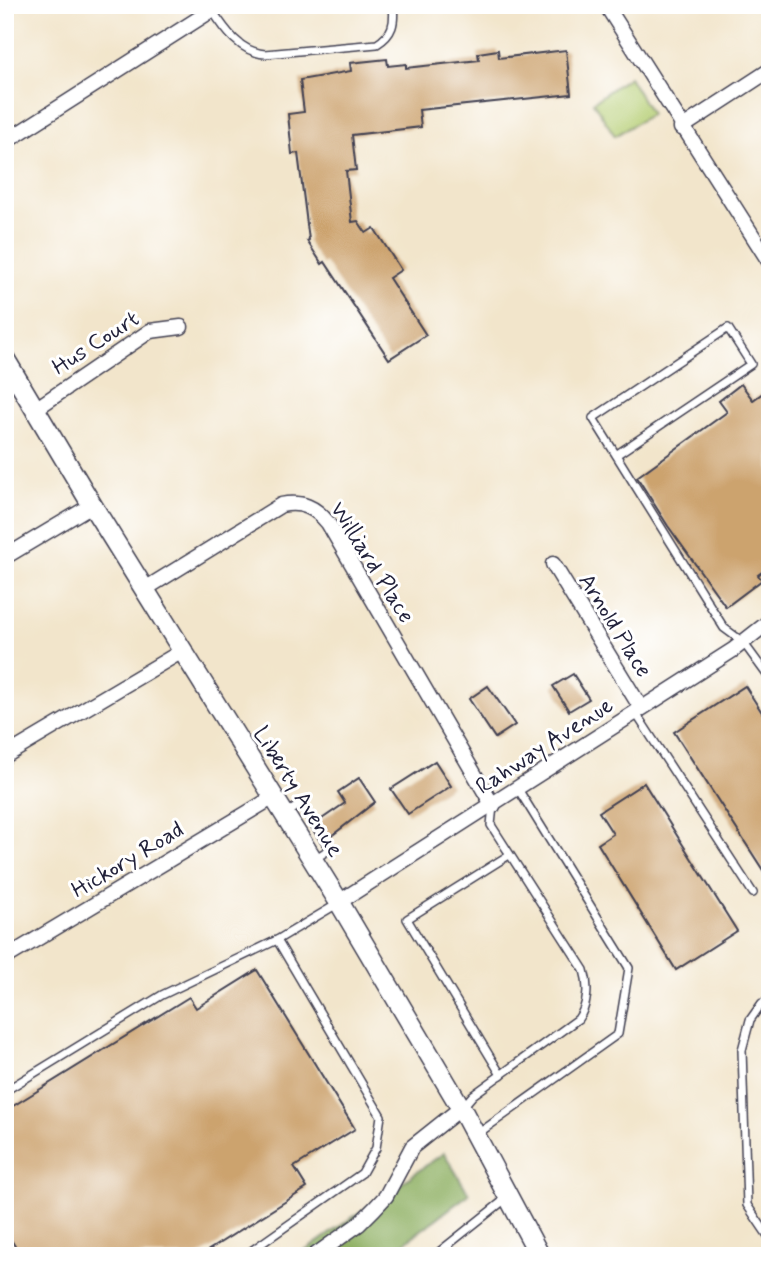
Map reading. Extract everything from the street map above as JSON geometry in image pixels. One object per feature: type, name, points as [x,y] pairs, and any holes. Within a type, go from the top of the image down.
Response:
[{"type":"street","points":[[606,5],[767,261]]},
{"type":"street","points":[[5,142],[214,7]]},
{"type":"street","points":[[681,128],[770,70]]},
{"type":"street","name":"Hus Court","points":[[37,408],[150,331],[181,327]]},
{"type":"street","name":"Liberty Avenue","points":[[5,359],[272,798],[339,902],[461,1108],[540,1256]]},
{"type":"street","name":"Williard Place","points":[[145,589],[281,505],[292,503],[311,507],[328,523],[493,806]]},
{"type":"street","points":[[5,557],[92,505]]},
{"type":"street","name":"Arnold Place","points":[[553,565],[638,710]]},
{"type":"street","name":"Rahway Avenue","points":[[339,902],[493,806],[743,642],[770,621]]},
{"type":"street","points":[[5,756],[184,650]]},
{"type":"street","name":"Hickory Road","points":[[5,958],[272,798]]},
{"type":"street","points":[[314,1256],[359,1224],[374,1209],[386,1196],[412,1147],[461,1108]]},
{"type":"lane","points":[[214,7],[233,38],[255,53],[265,54],[377,44],[386,38],[394,26],[393,5]]},
{"type":"lane","points":[[616,455],[751,364],[728,328],[593,418],[616,455],[724,628],[743,642],[770,679]]},
{"type":"lane","points":[[638,710],[753,893]]},
{"type":"lane","points":[[476,1135],[618,1034],[629,968],[518,789]]},
{"type":"lane","points":[[461,1108],[473,1095],[578,1019],[584,1011],[587,981],[584,970],[491,825],[493,806]]},
{"type":"lane","points":[[501,1075],[407,919],[509,856]]},
{"type":"lane","points":[[5,1091],[162,995],[277,940],[339,902]]},
{"type":"lane","points":[[244,1256],[362,1173],[376,1148],[381,1116],[277,940]]},
{"type":"lane","points":[[770,1002],[762,1003],[750,1020],[742,1050],[747,1205],[770,1238]]},
{"type":"lane","points":[[435,1256],[509,1196]]},
{"type":"lane","points":[[448,1246],[454,1256]]},
{"type":"green space","points":[[629,77],[651,114],[615,136],[593,102]]},
{"type":"green space","points":[[444,1153],[469,1194],[387,1256],[298,1256]]},
{"type":"building","points":[[498,50],[499,58],[566,50],[571,94],[419,110],[421,127],[352,135],[356,170],[346,171],[352,222],[358,221],[366,233],[374,228],[401,270],[389,278],[426,335],[389,359],[325,262],[322,264],[307,241],[298,153],[292,154],[288,114],[304,112],[300,80],[351,71],[350,63],[387,59],[388,66],[406,64],[406,68],[479,60],[478,53]]},
{"type":"building","points":[[741,384],[753,400],[770,388],[770,566],[758,575],[762,580],[726,607],[668,526],[637,477],[727,412],[719,401]]},
{"type":"building","points":[[573,674],[589,699],[569,711],[553,686]]},
{"type":"building","points":[[488,686],[515,725],[495,738],[469,699]]},
{"type":"building","points":[[745,686],[770,725],[770,881],[674,732]]},
{"type":"building","points":[[435,761],[451,786],[408,814],[391,789]]},
{"type":"building","points":[[359,778],[375,802],[330,837],[319,821],[345,803],[338,792]]},
{"type":"building","points":[[644,783],[737,931],[676,970],[598,844],[613,834],[599,812]]},
{"type":"building","points":[[257,970],[355,1129],[294,1167],[307,1188],[199,1256],[21,1256],[5,1230],[5,1111],[189,997],[196,1008]]}]
